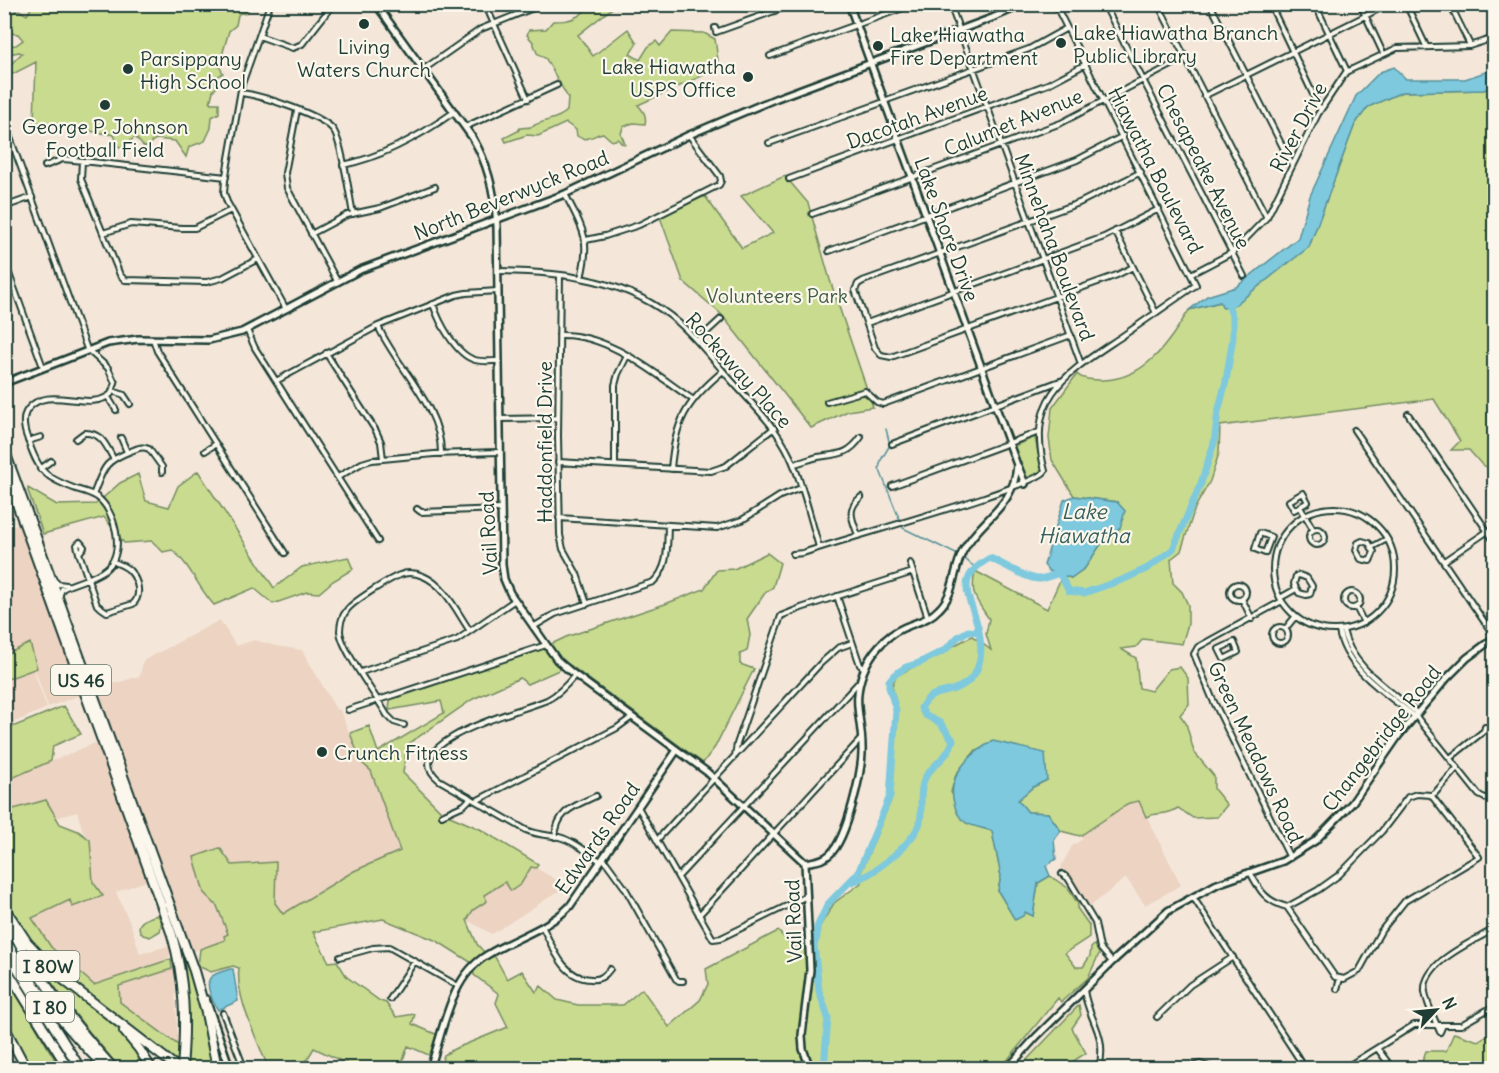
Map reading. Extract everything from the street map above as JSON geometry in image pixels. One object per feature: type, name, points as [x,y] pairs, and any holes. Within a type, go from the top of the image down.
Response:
[{"type":"highway","name":"US 46","points":[[4,449],[51,575],[167,907],[183,985],[185,1017],[180,1068]]},
{"type":"highway","name":"US 46","points":[[4,468],[167,907],[194,971],[206,1013],[217,1068]]},
{"type":"highway","name":"I 80W","points":[[4,907],[27,942],[45,962],[67,984],[104,1013]]},
{"type":"highway","points":[[4,916],[50,990],[79,1029],[113,1068]]},
{"type":"highway","name":"I 80","points":[[4,938],[50,1006],[106,1068]]},
{"type":"highway","points":[[4,948],[80,1068]]},
{"type":"highway","points":[[4,965],[69,1068]]},
{"type":"highway","points":[[104,1013],[180,1068]]},
{"type":"highway","points":[[104,1013],[133,1041],[151,1068]]},
{"type":"highway","name":"I 80","points":[[4,1026],[24,1065]]},
{"type":"highway","points":[[4,1037],[16,1057],[24,1065]]},
{"type":"highway","points":[[4,1065],[7,1068]]},
{"type":"street","points":[[270,4],[246,69],[224,193],[286,310]]},
{"type":"street","points":[[259,36],[291,48],[298,47],[325,15],[330,4]]},
{"type":"street","name":"Vail Road","points":[[376,4],[465,127],[485,163],[497,218],[500,509],[502,572],[507,586],[557,660],[714,779],[805,863],[810,978],[802,1035],[803,1049],[810,1068]]},
{"type":"street","points":[[485,4],[528,99]]},
{"type":"street","points":[[424,69],[476,33],[543,4]]},
{"type":"street","points":[[715,28],[716,32],[794,4]]},
{"type":"street","name":"Lake Shore Drive","points":[[849,4],[1025,484]]},
{"type":"street","points":[[770,56],[914,4]]},
{"type":"street","name":"Minnehaha Boulevard","points":[[950,4],[1081,364]]},
{"type":"street","name":"North Beverwyck Road","points":[[4,383],[101,345],[129,339],[209,340],[247,330],[360,270],[565,194],[689,135],[777,98],[1024,4]]},
{"type":"street","name":"Hiawatha Boulevard","points":[[1055,4],[1196,285],[1156,313]]},
{"type":"street","name":"Chesapeake Avenue","points":[[1104,4],[1244,276]]},
{"type":"street","points":[[1158,4],[1267,217]]},
{"type":"street","points":[[1210,4],[1293,165]]},
{"type":"street","points":[[1270,4],[1320,110]]},
{"type":"street","points":[[1315,4],[1347,71]]},
{"type":"street","points":[[1360,4],[1383,53]]},
{"type":"street","points":[[1204,96],[1389,4]]},
{"type":"street","points":[[1406,4],[1426,46]]},
{"type":"street","points":[[1450,4],[1470,45]]},
{"type":"street","points":[[769,143],[1029,49],[1067,28]]},
{"type":"street","name":"River Drive","points":[[1191,274],[1232,253],[1267,217],[1320,110],[1347,71],[1397,48],[1470,45],[1494,38]]},
{"type":"street","name":"Calumet Avenue","points":[[812,214],[1060,123],[1185,58]]},
{"type":"street","name":"Dacotah Avenue","points":[[789,179],[1048,84],[1086,64]]},
{"type":"street","points":[[465,127],[557,86]]},
{"type":"street","points":[[241,93],[254,95],[297,110],[318,118],[331,127],[338,140],[353,214]]},
{"type":"street","points":[[297,110],[285,181],[289,194],[337,282]]},
{"type":"street","points":[[343,165],[380,155],[439,123],[454,112]]},
{"type":"street","points":[[4,122],[87,349],[113,376],[115,386],[108,397],[98,400],[48,399],[38,401],[30,407],[24,419],[28,441],[40,470],[54,480],[93,495],[105,505],[113,522],[117,545],[112,561],[101,573],[68,585],[60,591],[59,600]]},
{"type":"street","points":[[586,240],[611,235],[639,225],[717,187],[721,181],[720,176],[689,135]]},
{"type":"street","points":[[829,251],[1077,160],[1123,136]]},
{"type":"street","points":[[45,166],[63,159],[226,177]]},
{"type":"street","points":[[82,161],[81,178],[120,275],[127,281],[207,282],[222,278],[258,259]]},
{"type":"street","points":[[1133,267],[968,330],[888,357],[876,350],[855,292],[855,287],[863,281],[1079,202],[1141,172]]},
{"type":"street","points":[[311,234],[353,214],[380,208],[435,187]]},
{"type":"street","points":[[565,194],[586,240],[581,278]]},
{"type":"street","points":[[4,207],[32,197]]},
{"type":"street","points":[[867,323],[1115,231],[1159,209]]},
{"type":"street","points":[[103,232],[131,224],[195,228],[231,210]]},
{"type":"street","points":[[793,554],[904,523],[1025,484],[1042,476],[1045,471],[1039,448],[1041,421],[1050,399],[1062,380],[1081,364],[1156,313],[1115,231]]},
{"type":"street","points":[[4,260],[43,367]]},
{"type":"street","name":"Rockaway Place","points":[[499,271],[581,278],[622,290],[651,303],[669,315],[697,341],[774,428],[794,465],[819,547]]},
{"type":"street","name":"Haddonfield Drive","points":[[560,275],[558,418],[560,535],[563,549],[577,574],[587,604]]},
{"type":"street","points":[[276,381],[378,326],[466,293],[499,291]]},
{"type":"street","points":[[433,304],[442,323],[464,354],[477,361],[499,361]]},
{"type":"street","points":[[697,341],[721,319]]},
{"type":"street","points":[[378,326],[436,421],[441,437],[441,454]]},
{"type":"street","points":[[247,330],[255,348],[378,541]]},
{"type":"street","points":[[827,402],[865,391],[877,402],[883,404],[1071,334]]},
{"type":"street","points":[[559,335],[581,336],[600,341],[692,399]]},
{"type":"street","points":[[153,339],[157,351],[285,553]]},
{"type":"street","points":[[100,360],[101,345]]},
{"type":"street","points":[[326,353],[376,431],[381,442],[383,459]]},
{"type":"street","points":[[615,465],[615,385],[627,356]]},
{"type":"street","points":[[671,470],[676,434],[692,399],[723,371]]},
{"type":"street","points":[[892,444],[1062,380]]},
{"type":"street","points":[[113,391],[124,395],[130,404]]},
{"type":"street","points":[[108,397],[116,410]]},
{"type":"street","points":[[1408,414],[1494,541]]},
{"type":"street","points":[[498,419],[558,418]]},
{"type":"street","points":[[558,462],[702,472],[720,469],[774,428]]},
{"type":"street","points":[[1354,430],[1494,637]]},
{"type":"street","points":[[892,486],[1039,432]]},
{"type":"street","points":[[76,439],[84,433],[95,434],[105,443],[113,458]]},
{"type":"street","points":[[28,441],[41,437]]},
{"type":"street","points":[[794,465],[819,457],[842,454],[857,444],[861,437]]},
{"type":"street","points":[[121,438],[128,452]]},
{"type":"street","points":[[205,451],[216,444]]},
{"type":"street","points":[[93,495],[108,462],[138,448],[149,449],[162,467],[162,472]]},
{"type":"street","points":[[338,477],[362,463],[383,459],[499,452]]},
{"type":"street","points":[[40,470],[51,461]]},
{"type":"street","name":"Lake Shore Drive","points":[[805,863],[826,858],[835,849],[857,791],[862,762],[862,738],[857,706],[864,669],[873,654],[890,636],[901,628],[928,618],[940,608],[947,598],[960,556],[972,537],[1000,508],[1012,488],[1017,465]]},
{"type":"street","points":[[559,518],[712,529],[742,520],[780,496],[801,488]]},
{"type":"street","points":[[1303,493],[1308,502],[1300,507],[1294,510],[1289,501],[1303,493]]},
{"type":"street","points":[[858,535],[851,511],[852,506],[861,497]]},
{"type":"street","points":[[1300,507],[1313,530],[1309,540],[1319,545],[1323,543],[1326,535],[1323,531],[1313,530]]},
{"type":"street","points":[[1327,508],[1348,510],[1368,519],[1387,539],[1395,562],[1393,586],[1380,610],[1364,623],[1341,630],[1318,628],[1295,617],[1281,599],[1275,585],[1273,570],[1276,549],[1288,528],[1305,515],[1327,508]]},
{"type":"street","points":[[417,510],[421,512],[500,509]]},
{"type":"street","points":[[533,627],[555,614],[651,583],[664,566],[668,526]]},
{"type":"street","points":[[1444,562],[1488,531]]},
{"type":"street","points":[[1260,533],[1271,537],[1268,546],[1265,553],[1255,549],[1260,533]]},
{"type":"street","points":[[1372,547],[1387,539]]},
{"type":"street","points":[[1362,541],[1369,543],[1372,547],[1374,552],[1372,560],[1361,559],[1356,550],[1358,543],[1362,541]]},
{"type":"street","points":[[1268,546],[1276,549]]},
{"type":"street","points":[[79,553],[102,611],[114,611],[134,604],[139,593],[132,573],[112,561]]},
{"type":"street","points":[[910,563],[928,618]]},
{"type":"street","points":[[735,756],[737,744],[780,618],[785,614],[837,596],[913,572]]},
{"type":"street","points":[[404,725],[390,718],[342,640],[340,627],[342,618],[354,603],[401,574],[415,573],[441,590],[470,631]]},
{"type":"street","points":[[51,575],[58,584],[68,585]]},
{"type":"street","points":[[1296,576],[1307,578],[1311,586],[1310,594],[1306,596],[1299,593],[1296,588],[1294,584],[1296,576]]},
{"type":"street","points":[[1242,599],[1231,598],[1233,584],[1245,587],[1242,599],[1252,619]]},
{"type":"street","name":"Green Meadows Road","points":[[1290,858],[1212,698],[1194,654],[1198,648],[1252,619],[1296,588]]},
{"type":"street","points":[[1356,607],[1345,606],[1343,602],[1346,593],[1350,591],[1359,594],[1356,607],[1364,623]]},
{"type":"street","points":[[837,596],[860,665],[864,669]]},
{"type":"street","points":[[361,672],[457,640],[515,600]]},
{"type":"street","points":[[1286,628],[1273,629],[1274,642],[1287,640],[1286,628],[1295,617]]},
{"type":"street","points":[[1341,630],[1359,663],[1415,715],[1481,796],[1494,797]]},
{"type":"street","points":[[1221,636],[1226,646]]},
{"type":"street","name":"Changebridge Road","points":[[1008,1068],[1084,989],[1158,918],[1216,884],[1290,858],[1315,841],[1352,803],[1415,715],[1460,665],[1494,637]]},
{"type":"street","points":[[1234,642],[1238,652],[1224,659],[1219,650],[1226,646],[1234,642]]},
{"type":"street","points":[[657,840],[834,651],[852,643]]},
{"type":"street","points":[[348,710],[546,645]]},
{"type":"street","points":[[575,675],[560,692],[548,699],[473,727],[445,741],[433,750],[429,761],[433,775],[534,834],[572,842],[602,860],[617,877],[676,979],[683,981]]},
{"type":"street","points":[[678,878],[861,681]]},
{"type":"street","points":[[442,815],[617,728],[632,717]]},
{"type":"street","points":[[1450,758],[1485,731],[1485,727]]},
{"type":"street","points":[[699,915],[862,738]]},
{"type":"street","name":"Edwards Road","points":[[430,1068],[458,987],[467,973],[485,956],[559,916],[570,906],[677,750]]},
{"type":"street","points":[[1287,906],[1318,890],[1339,875],[1382,831],[1408,797],[1417,794],[1431,795],[1457,768]]},
{"type":"street","points":[[1250,872],[1269,901],[1287,906],[1333,975],[1344,979],[1359,971],[1381,931],[1405,901],[1479,857],[1431,795]]},
{"type":"street","points":[[555,837],[556,825],[560,816],[596,796]]},
{"type":"street","points":[[638,806],[699,915],[716,940],[807,896]]},
{"type":"street","points":[[1062,874],[1068,878],[1093,919],[1100,948],[1112,962]]},
{"type":"street","points":[[1192,896],[1305,1068]]},
{"type":"street","points":[[542,926],[566,968],[573,975],[597,979],[610,969]]},
{"type":"street","points":[[1440,1025],[1425,994],[1425,987],[1432,970],[1440,961],[1494,929]]},
{"type":"street","points":[[340,957],[384,946],[394,949],[458,987]]},
{"type":"street","points":[[1157,1017],[1180,993],[1233,957]]},
{"type":"street","points":[[390,999],[415,961]]},
{"type":"street","points":[[194,971],[230,1068]]},
{"type":"street","points":[[1337,989],[1340,979]]},
{"type":"street","points":[[1084,989],[1100,1033],[1099,1068]]},
{"type":"street","points":[[1345,1068],[1414,1025],[1461,1025],[1494,1006]]},
{"type":"street","points":[[224,1013],[244,1068]]},
{"type":"street","points":[[1377,1048],[1392,1068]]},
{"type":"street","points":[[1186,1068],[1200,1064],[1212,1068]]},
{"type":"shaded area","points":[[18,524],[83,694],[48,707],[35,670],[37,668],[30,643],[5,655],[5,530]]},
{"type":"shaded area","points":[[220,620],[236,646],[254,640],[302,650],[336,709],[340,710],[361,762],[371,771],[400,852],[354,871],[283,914],[275,903],[232,865],[195,857],[204,893],[217,905],[228,934],[225,935],[226,940],[191,952],[96,689],[140,676],[143,661]]},
{"type":"shaded area","points":[[33,670],[47,708],[5,726],[5,681]]},
{"type":"shaded area","points":[[100,741],[149,880],[116,892],[131,925],[140,954],[172,945],[168,960],[94,985],[51,947],[32,918],[71,900],[72,907],[93,882],[90,840],[83,831],[77,812],[56,818],[46,800],[14,809],[5,796],[4,787],[14,777]]},
{"type":"shaded area","points":[[1139,801],[1181,885],[1145,905],[1126,878],[1087,909],[1061,867],[1072,846],[1083,839],[1080,836],[1129,803]]},
{"type":"shaded area","points":[[532,866],[562,883],[559,891],[492,934],[467,920],[453,869],[530,869]]},
{"type":"shaded area","points":[[174,970],[178,1045],[120,1002],[119,986]]},
{"type":"green space","name":"Parsippany High School","points":[[33,5],[252,5],[245,14],[238,15],[236,25],[229,31],[219,66],[223,73],[217,77],[221,83],[213,91],[210,103],[219,103],[219,113],[212,117],[211,128],[205,141],[189,147],[186,157],[175,141],[156,139],[151,142],[150,146],[144,147],[135,137],[123,147],[119,147],[114,135],[34,122],[36,62],[13,74],[6,71],[22,53],[4,55],[5,46],[16,45],[23,40],[18,34],[5,31],[5,15],[19,10],[27,15]]},
{"type":"green space","points":[[599,5],[622,5],[617,8],[615,6],[578,35],[593,56],[628,29],[637,43],[630,54],[640,60],[648,47],[656,41],[660,46],[672,32],[704,33],[715,39],[718,60],[715,70],[638,105],[645,116],[645,124],[633,123],[623,127],[621,134],[625,144],[618,139],[612,141],[603,133],[581,138],[577,136],[576,130],[566,123],[538,136],[527,135],[506,142],[504,138],[520,128],[532,127],[567,111],[568,98],[546,59],[537,53],[533,42],[527,35],[529,30],[546,29],[553,21],[572,19],[589,8]]},
{"type":"green space","points":[[1494,85],[1494,470],[1482,465],[1469,450],[1451,450],[1460,441],[1434,399],[1220,426],[1219,453],[1210,481],[1195,508],[1181,551],[1171,559],[1173,583],[1182,592],[1188,605],[1188,624],[1182,644],[1143,639],[1136,647],[1121,649],[1136,658],[1139,688],[1151,691],[1169,669],[1180,667],[1188,678],[1189,704],[1180,715],[1186,723],[1194,752],[1214,776],[1214,789],[1227,805],[1217,817],[1193,818],[1178,808],[1146,817],[1139,801],[1129,803],[1080,836],[1061,831],[1048,813],[1028,812],[1017,800],[1033,787],[1047,780],[976,750],[956,774],[951,792],[966,823],[992,831],[1001,876],[998,891],[1015,919],[1025,912],[1033,916],[1038,883],[1050,876],[1068,888],[1078,904],[1077,908],[1089,925],[1089,937],[1065,953],[1076,967],[1083,967],[1095,944],[1099,954],[1088,978],[1061,1002],[1058,998],[1001,1068],[439,1068],[444,1055],[454,1049],[508,1027],[496,1003],[499,994],[474,975],[472,963],[437,941],[383,919],[313,932],[329,962],[337,961],[347,977],[386,1003],[396,1017],[415,1014],[412,1024],[438,1035],[431,1056],[408,1046],[400,1068],[346,1068],[348,1064],[314,1048],[302,1068],[268,1068],[248,1019],[240,992],[239,968],[233,966],[211,972],[198,966],[200,949],[225,940],[224,936],[228,934],[217,906],[204,893],[194,857],[220,848],[232,865],[276,862],[275,903],[283,914],[354,871],[400,851],[371,771],[361,762],[350,733],[369,726],[378,752],[444,713],[441,701],[389,710],[390,700],[539,650],[566,637],[704,589],[717,570],[734,569],[767,553],[780,563],[773,587],[765,593],[747,619],[750,635],[747,651],[740,654],[740,664],[754,669],[715,747],[703,763],[570,665],[527,684],[520,678],[473,699],[407,745],[403,773],[443,813],[480,829],[538,864],[536,868],[531,867],[521,884],[511,891],[505,882],[484,895],[487,901],[473,910],[467,920],[477,944],[483,951],[495,957],[507,979],[522,971],[536,992],[541,986],[557,1000],[578,1005],[623,1005],[642,989],[669,1027],[700,1000],[708,984],[706,969],[778,931],[793,947],[811,941],[834,903],[861,883],[860,875],[891,800],[898,711],[892,686],[896,676],[972,636],[991,650],[986,634],[989,619],[974,592],[975,571],[1047,609],[1062,576],[1071,578],[1085,568],[1105,538],[1120,528],[1117,502],[1074,496],[1052,460],[1049,438],[1052,408],[1077,374],[1085,379],[1103,380],[1132,373],[1144,366],[1164,346],[1189,310],[1220,302],[1309,247],[1355,124],[1368,107],[1402,92],[1484,90]]},
{"type":"green space","name":"Volunteers Park","points":[[785,176],[808,203],[830,280],[873,407],[848,411],[811,428],[721,314],[683,281],[660,217],[705,196],[742,248],[773,233],[741,196]]},
{"type":"green space","points":[[1035,438],[1042,471],[1026,480],[1014,446]]},
{"type":"green space","points":[[198,471],[274,588],[302,567],[348,557],[353,569],[319,593],[307,592],[273,604],[254,588],[214,605],[184,562],[172,550],[163,552],[152,541],[124,543],[104,517],[43,534],[28,491],[28,488],[57,505],[96,504],[120,483],[138,474],[146,501],[169,507],[178,486]]},
{"type":"green space","points":[[30,643],[37,668],[5,680],[5,655]]},
{"type":"green space","points":[[64,706],[81,734],[53,746],[51,761],[14,777],[5,787],[5,730]]},
{"type":"green space","points":[[5,796],[14,809],[46,800],[60,824],[78,831],[90,840],[93,882],[103,896],[72,907],[70,900],[32,918],[51,947],[94,985],[171,959],[172,969],[119,986],[120,1002],[178,1045],[178,1060],[174,1062],[79,989],[43,958],[13,917],[5,899]]},
{"type":"green space","points":[[157,915],[162,920],[160,931],[150,937],[143,935],[140,931],[140,924],[145,919]]},
{"type":"green space","points":[[171,915],[197,992],[214,1068],[186,1068],[187,991],[181,955],[169,916]]},
{"type":"green space","points":[[19,934],[65,984],[129,1038],[149,1068],[120,1068],[67,1003]]},
{"type":"green space","points":[[4,973],[60,1068],[33,1068],[29,1063],[5,1019]]},
{"type":"green space","points":[[1079,1005],[1081,1015],[1072,1028],[1086,1053],[1063,1068],[1019,1068]]},
{"type":"green space","points":[[1494,1031],[1494,1068],[1426,1068],[1422,1062],[1426,1051],[1446,1051],[1454,1033],[1478,1041]]},
{"type":"water","points":[[1394,67],[1406,79],[1465,79],[1494,69],[1494,85],[1484,90],[1402,92],[1368,107],[1355,124],[1309,247],[1236,304],[1223,308],[1220,302],[1189,310],[1207,296],[1236,287],[1298,238],[1310,196],[1356,96],[1380,72]]},
{"type":"water","name":"Lake Hiawatha","points":[[1074,496],[1117,502],[1125,511],[1120,528],[1105,538],[1085,568],[1071,578],[1049,571],[1044,565],[1064,500]]},
{"type":"water","points":[[993,741],[1045,753],[1047,780],[1033,787],[1018,800],[1028,812],[1048,813],[1061,831],[1054,840],[1056,859],[1046,866],[1050,876],[1038,883],[1033,916],[1025,912],[1023,916],[1015,920],[998,891],[1001,876],[992,831],[971,825],[963,820],[959,816],[952,793],[957,774],[962,766],[976,752]]},
{"type":"water","points":[[233,969],[238,1001],[218,1010],[210,994],[209,980],[215,974]]},
{"type":"waterway","points":[[824,1068],[828,1017],[819,991],[814,945],[817,927],[828,904],[858,873],[890,796],[896,710],[889,681],[906,667],[945,650],[968,631],[979,632],[969,600],[967,582],[978,566],[990,558],[1035,579],[1059,573],[1069,591],[1084,593],[1148,568],[1173,549],[1201,483],[1214,443],[1233,337],[1233,319],[1228,304],[1234,301]]},
{"type":"waterway","points":[[886,429],[890,445],[879,468],[903,528],[958,555]]},
{"type":"waterway","points":[[962,557],[976,568]]},
{"type":"waterway","points":[[852,882],[891,858],[916,830],[920,822],[921,793],[926,776],[945,755],[953,740],[940,723],[925,715],[921,708],[932,696],[952,690],[969,681],[980,659],[979,632]]},
{"type":"place","name":"Living Waters Church","points":[[364,24]]},
{"type":"place","name":"Lake Hiawatha Branch Public Library","points":[[1061,43]]},
{"type":"place","name":"Lake Hiawatha Fire Department","points":[[878,46]]},
{"type":"place","name":"Parsippany High School","points":[[128,69]]},
{"type":"place","name":"Lake Hiawatha USPS Office","points":[[748,77]]},
{"type":"place","name":"George P. Johnson Football Field","points":[[105,105]]},
{"type":"place","name":"Crunch Fitness","points":[[322,752]]}]
